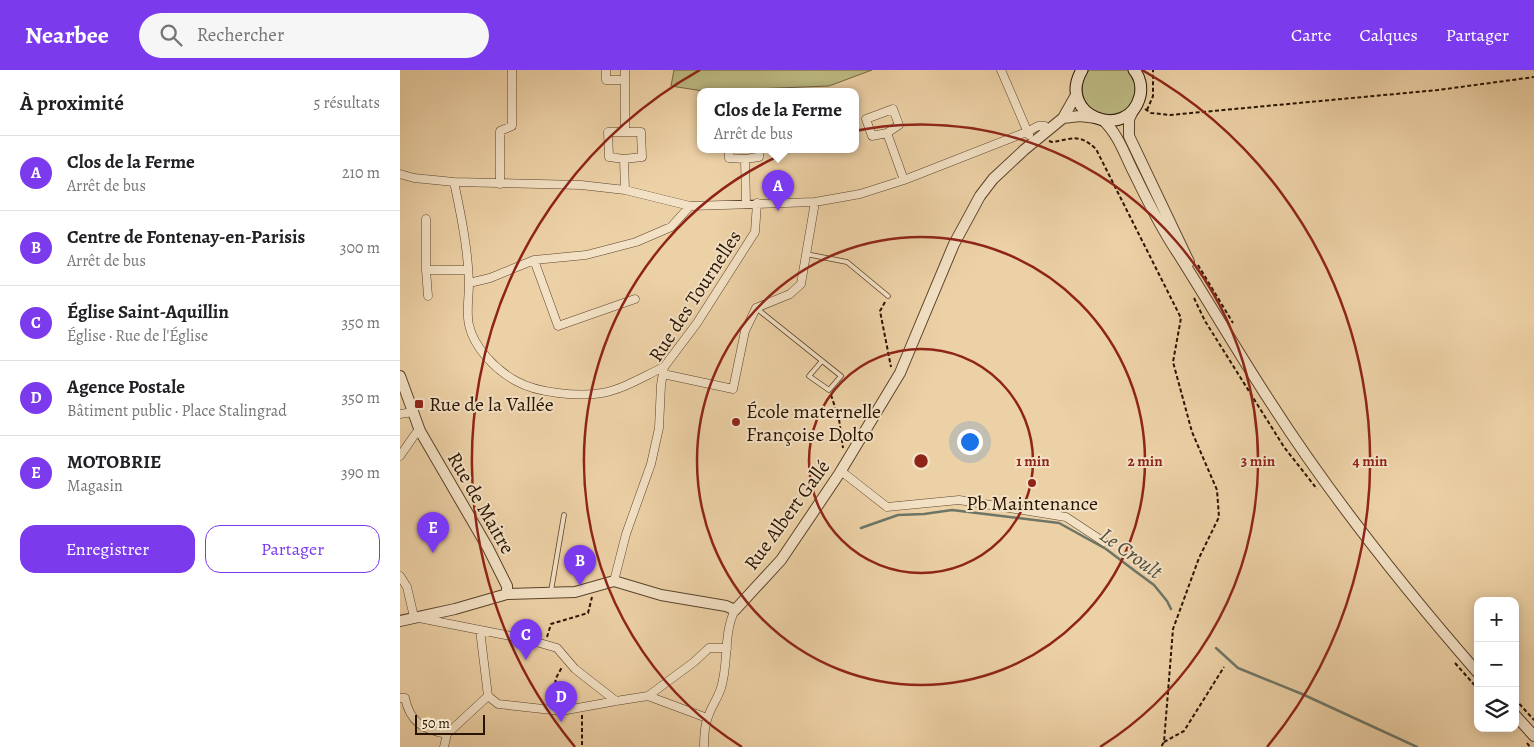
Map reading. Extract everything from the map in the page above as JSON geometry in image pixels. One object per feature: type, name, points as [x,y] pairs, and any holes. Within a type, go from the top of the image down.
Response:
[{"type":"main road","points":[[1082,70],[1076,76],[1076,94],[1079,103],[1085,111],[1100,119],[1110,121],[1119,119],[1134,109],[1141,92],[1140,82],[1143,70]]},
{"type":"main road","points":[[1134,70],[1140,82]]},
{"type":"street","points":[[500,184],[500,131],[512,126],[512,70]]},
{"type":"street","points":[[606,70],[606,80],[625,80]]},
{"type":"street","points":[[624,70],[625,132]]},
{"type":"street","points":[[400,174],[414,178],[454,182],[581,185],[624,190],[690,206],[815,202],[860,194],[1034,134],[1001,70]]},
{"type":"street","points":[[1063,118],[1076,94]]},
{"type":"street","points":[[1134,109],[1128,125],[1129,136],[1203,292]]},
{"type":"street","points":[[1063,118],[1080,116],[1100,119],[1120,142],[1177,253],[1271,403],[1337,498],[1407,589],[1474,668]]},
{"type":"street","name":"Rue Albert Gallé","points":[[704,747],[707,718],[721,688],[729,621],[735,610],[781,560],[843,468],[894,382],[904,365],[954,244],[980,196],[1034,134],[1063,118]]},
{"type":"street","points":[[608,132],[641,132],[642,157],[624,159],[609,157],[608,132]]},
{"type":"street","points":[[887,133],[904,180]]},
{"type":"street","points":[[729,153],[729,158],[745,160],[759,157],[759,153]]},
{"type":"street","points":[[624,159],[624,190]]},
{"type":"street","points":[[745,160],[746,203]]},
{"type":"street","points":[[454,182],[468,270],[468,323],[472,336],[486,356],[517,382],[566,394],[601,393],[664,370],[733,389],[745,331],[756,308],[790,294],[801,284],[815,202]]},
{"type":"street","name":"Rue des Tournelles","points":[[614,581],[626,534],[651,464],[659,428],[660,385],[664,370],[697,323],[755,232],[757,203]]},
{"type":"street","points":[[469,282],[490,278],[534,260],[586,254],[636,242],[671,227],[690,206]]},
{"type":"street","points":[[426,219],[428,296]]},
{"type":"street","points":[[534,260],[558,326],[635,299]]},
{"type":"street","points":[[426,270],[468,270]]},
{"type":"street","name":"Rue de Maitre","points":[[400,376],[420,430],[488,548],[507,586],[507,594]]},
{"type":"street","points":[[400,414],[413,412]]},
{"type":"street","points":[[400,456],[420,430]]},
{"type":"street","points":[[843,468],[887,507],[959,500],[1066,517],[1104,542]]},
{"type":"street","points":[[400,576],[407,588],[414,617]]},
{"type":"street","points":[[400,621],[455,609],[507,594],[575,592],[614,581],[661,595],[726,606],[735,610]]},
{"type":"street","points":[[414,617],[526,639],[557,648],[576,669],[616,700]]},
{"type":"street","points":[[480,630],[488,696],[498,704],[561,711],[648,696],[707,718]]},
{"type":"street","points":[[648,696],[694,662],[709,648],[727,648]]},
{"type":"street","points":[[444,747],[447,734],[488,696]]},
{"type":"street","points":[[400,698],[405,698],[408,710],[414,720],[434,732],[447,734]]},
{"type":"street","points":[[1519,719],[1534,736]]},
{"type":"lane","points":[[806,254],[847,262],[888,296]]},
{"type":"lane","points":[[756,308],[841,376],[829,390],[809,376],[822,361]]},
{"type":"lane","points":[[551,594],[564,515]]},
{"type":"path","points":[[1147,110],[1152,113],[1170,115],[1438,90],[1534,77]]},
{"type":"path","points":[[1034,134],[1052,142],[1078,138],[1087,140],[1096,149],[1181,318],[1173,362],[1192,432],[1217,490],[1219,517],[1199,558],[1173,629],[1164,742],[1161,747]]},
{"type":"path","points":[[1198,265],[1234,323]]},
{"type":"path","points":[[888,296],[880,311],[894,382]]},
{"type":"path","points":[[829,390],[839,419],[843,468]]},
{"type":"path","points":[[546,644],[551,624],[588,613],[594,587]]},
{"type":"path","points":[[552,710],[556,678],[563,666],[569,661]]},
{"type":"path","points":[[1164,742],[1184,731],[1224,668]]},
{"type":"path","points":[[1519,703],[1534,720]]},
{"type":"path","points":[[582,707],[582,747]]},
{"type":"shaded area","points":[[674,70],[872,70],[829,86],[697,88],[697,90],[671,86]]},
{"type":"shaded area","points":[[1089,70],[1129,70],[1136,84],[1136,95],[1131,104],[1115,114],[1105,114],[1096,111],[1088,105],[1082,92],[1082,85]]},
{"type":"waterway","name":"Le Croult","points":[[861,528],[898,515],[952,510],[1059,523],[1106,549],[1154,585],[1171,609]]},
{"type":"waterway","name":"Le Croult","points":[[1216,648],[1238,668],[1302,694],[1417,747]]},
{"type":"place","name":"Clos de la Ferme","points":[[778,211]]},
{"type":"place","name":"Rue de la Vallée","points":[[419,404]]},
{"type":"place","name":"École maternelle Françoise Dolto","points":[[736,422]]},
{"type":"place","name":"Pb Maintenance","points":[[1032,483]]},
{"type":"place","name":"MOTOBRIE","points":[[433,553]]},
{"type":"place","name":"Centre de Fontenay-en-Parisis","points":[[580,586]]},
{"type":"place","name":"Église Saint-Aquillin","points":[[526,660]]},
{"type":"place","name":"Agence Postale","points":[[561,722]]}]
